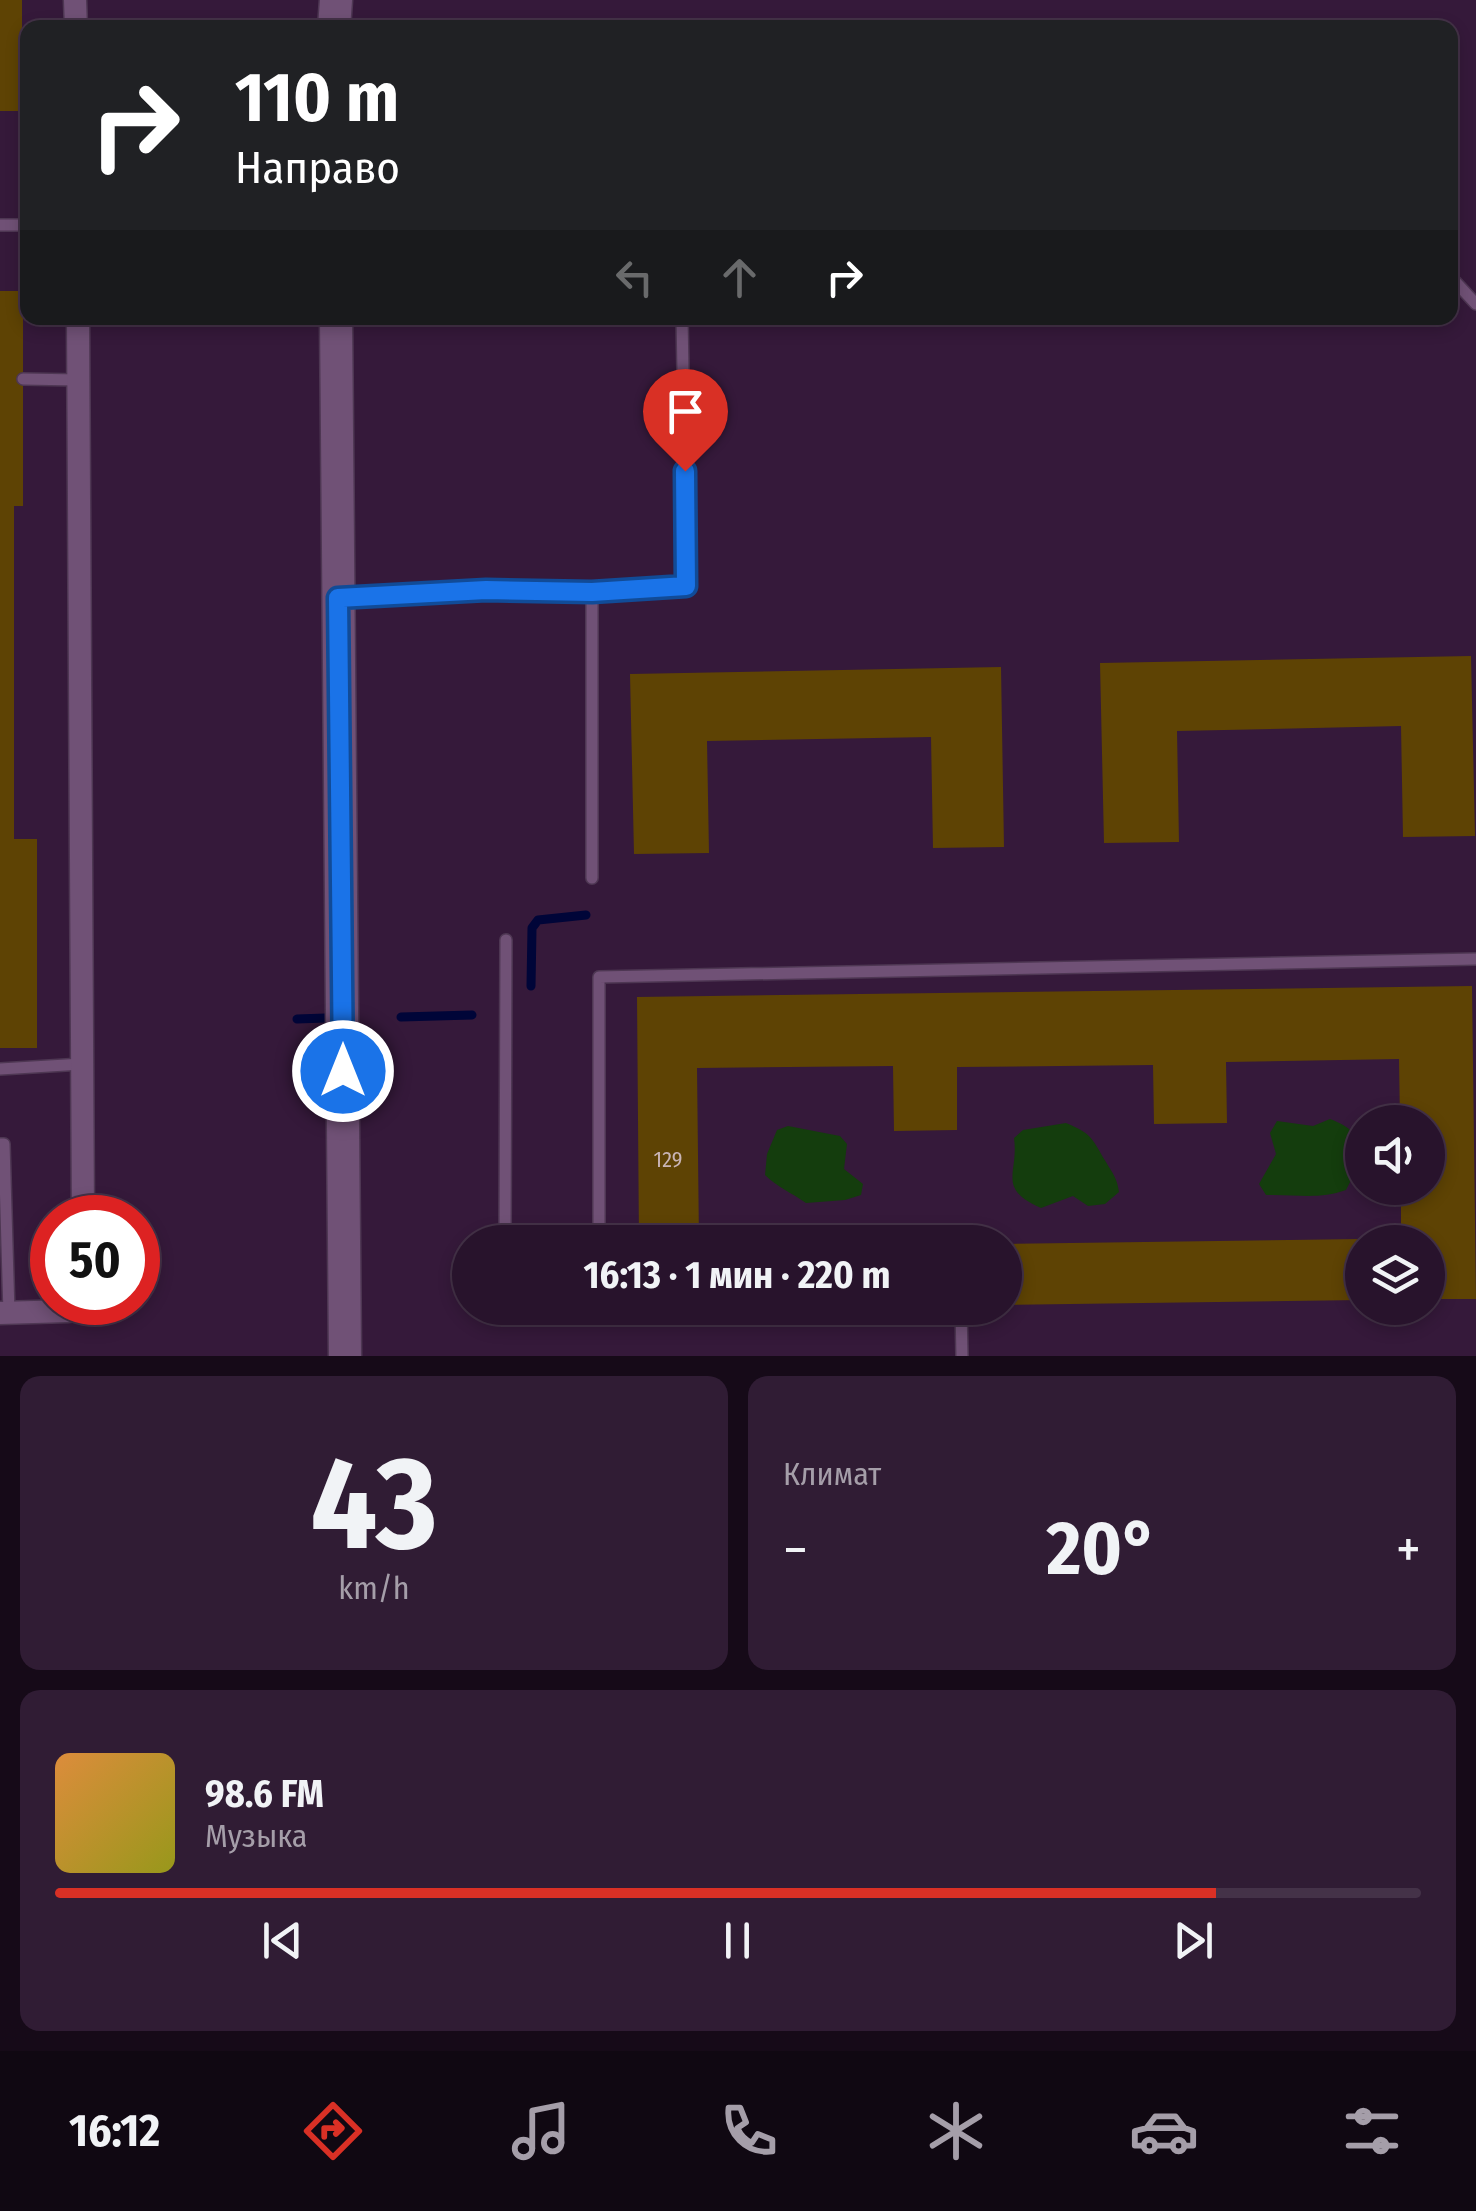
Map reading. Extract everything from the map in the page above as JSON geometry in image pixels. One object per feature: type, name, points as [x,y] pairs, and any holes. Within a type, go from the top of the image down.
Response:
[{"type":"main road","points":[[336,325],[345,1356]]},
{"type":"street","points":[[78,325],[83,1195]]},
{"type":"street","points":[[5,1313],[30,1312]]},
{"type":"lane","points":[[1458,285],[1476,304]]},
{"type":"lane","points":[[338,598],[686,586],[682,325]]},
{"type":"lane","points":[[23,379],[78,380]]},
{"type":"lane","points":[[592,592],[592,878]]},
{"type":"lane","points":[[505,1225],[506,940]]},
{"type":"lane","points":[[599,1225],[599,977],[1476,959]]},
{"type":"lane","points":[[0,1069],[82,1064]]},
{"type":"lane","points":[[0,1144],[4,1144],[5,1313]]},
{"type":"lane","points":[[961,1325],[962,1356]]},
{"type":"green space","points":[[1330,1119],[1345,1127],[1345,1190],[1316,1196],[1266,1195],[1259,1184],[1276,1154],[1270,1133],[1277,1121],[1313,1126]]},
{"type":"green space","points":[[1066,1123],[1091,1138],[1114,1176],[1119,1192],[1105,1204],[1088,1206],[1073,1196],[1041,1208],[1018,1194],[1014,1187],[1014,1138],[1023,1130]]},
{"type":"green space","points":[[788,1126],[840,1136],[847,1144],[844,1169],[863,1184],[861,1195],[806,1203],[765,1175],[767,1154],[777,1130]]},
{"type":"building","points":[[0,0],[22,0],[20,111],[0,111]]},
{"type":"building","points":[[0,291],[20,291],[23,506],[14,506],[14,839],[37,839],[37,1048],[0,1048]]},
{"type":"building","points":[[1471,656],[1475,836],[1403,837],[1401,726],[1177,731],[1179,842],[1104,843],[1100,663]]},
{"type":"building","points":[[1001,667],[1004,847],[933,848],[931,737],[707,741],[709,853],[634,854],[630,674]]},
{"type":"building","points":[[1472,986],[1476,1299],[1445,1299],[1445,1225],[1401,1225],[1401,1205],[1445,1205],[1445,1105],[1400,1105],[1399,1059],[1226,1062],[1227,1123],[1154,1124],[1153,1065],[957,1067],[957,1130],[894,1131],[893,1066],[697,1068],[699,1225],[639,1225],[637,997]]},
{"type":"building","points":[[1345,1239],[1345,1300],[1022,1305],[1022,1244]]},
{"type":"waterway","points":[[531,986],[532,928],[538,920],[586,915]]},
{"type":"waterway","points":[[401,1017],[472,1015]]},
{"type":"waterway","points":[[297,1019],[326,1018]]},
{"type":"route","points":[[343,1071],[338,598],[686,586],[685,471]]}]
